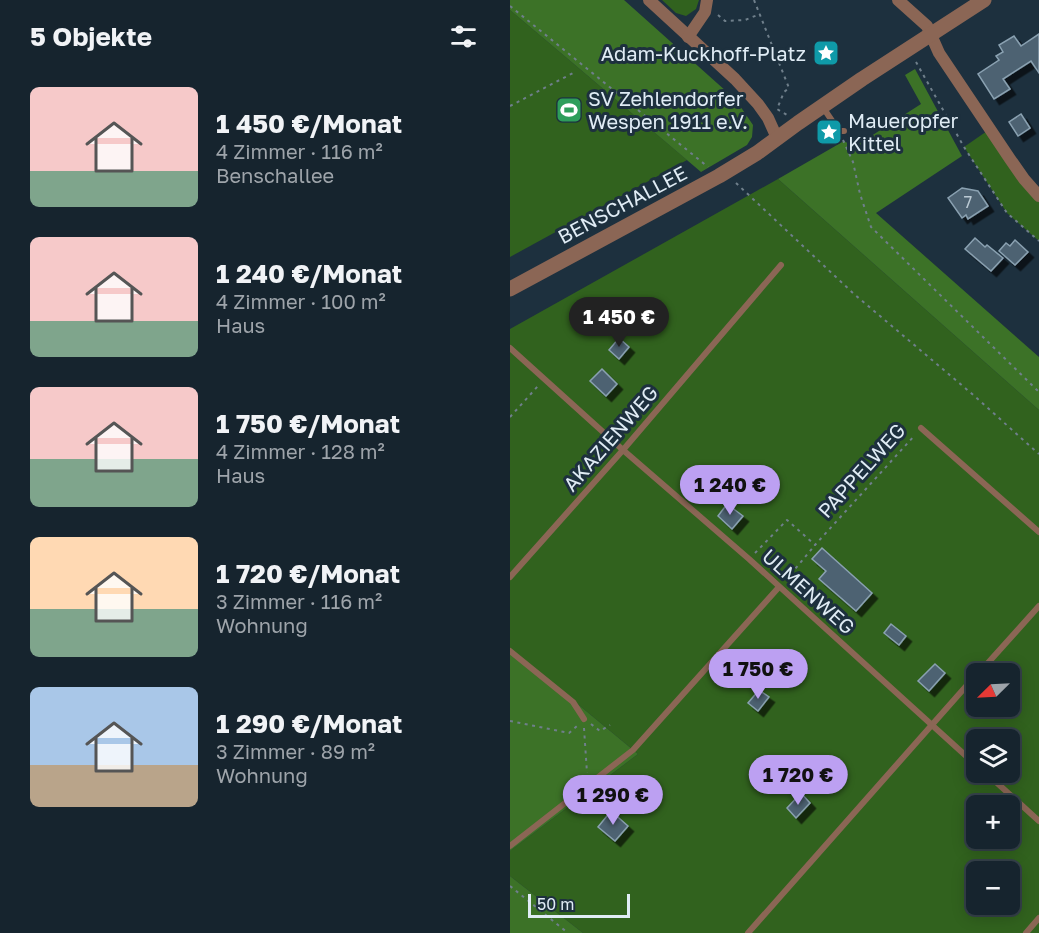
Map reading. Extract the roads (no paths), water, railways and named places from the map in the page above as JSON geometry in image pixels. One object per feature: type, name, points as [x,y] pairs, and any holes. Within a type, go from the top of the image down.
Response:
[{"type":"street","points":[[649,0],[735,79],[768,118],[777,138]]},
{"type":"street","points":[[898,0],[927,26],[939,53],[1010,159],[1039,196]]},
{"type":"street","name":"BENSCHALLEE","points":[[510,289],[754,155],[822,106],[984,0]]},
{"type":"street","points":[[688,37],[705,12],[707,3]]},
{"type":"lane","points":[[822,106],[842,131]]},
{"type":"lane","name":"AKAZIENWEG","points":[[510,577],[623,450],[781,265]]},
{"type":"lane","name":"ULMENWEG","points":[[510,348],[749,559],[966,756]]},
{"type":"lane","points":[[921,428],[1039,532]]},
{"type":"lane","points":[[510,846],[633,750],[779,587]]},
{"type":"lane","points":[[987,663],[1039,606]]},
{"type":"lane","points":[[510,651],[573,702],[584,719]]},
{"type":"lane","points":[[748,933],[966,686]]},
{"type":"lane","points":[[997,783],[1039,821]]},
{"type":"lane","points":[[1026,933],[1039,918]]},
{"type":"place","name":"Adam-Kuckhoff-Platz","points":[[826,53]]},
{"type":"place","name":"SV Zehlendorfer Wespen 1911 e.V.","points":[[569,110]]},
{"type":"place","name":"Maueropfer Kittel","points":[[829,132]]}]
